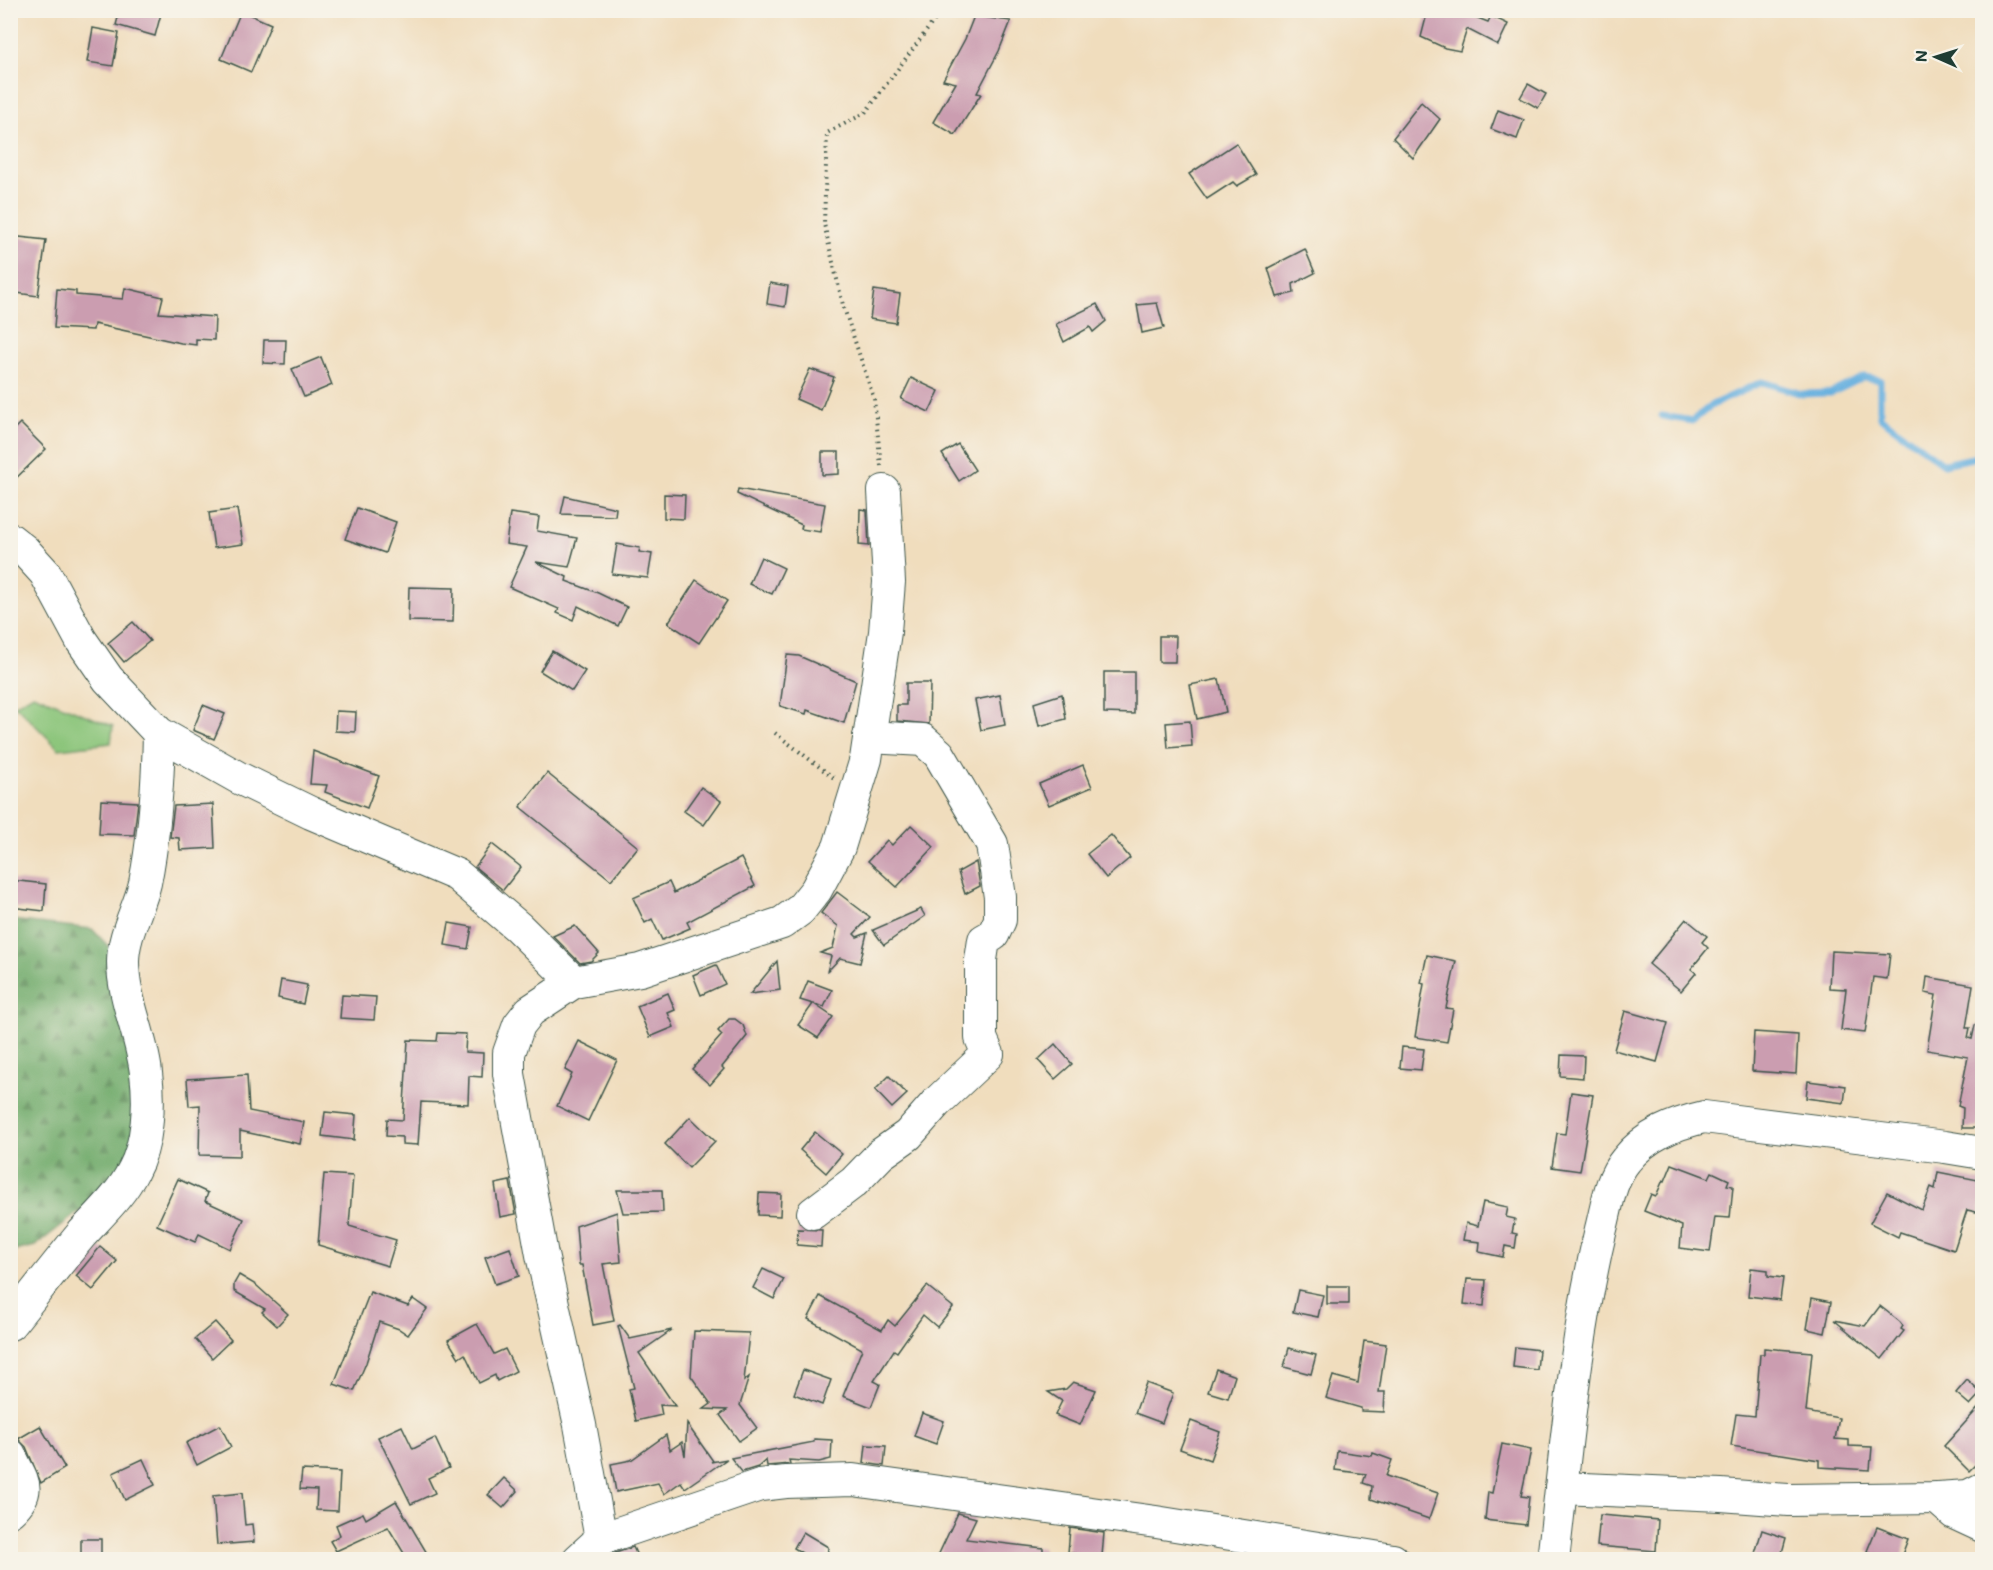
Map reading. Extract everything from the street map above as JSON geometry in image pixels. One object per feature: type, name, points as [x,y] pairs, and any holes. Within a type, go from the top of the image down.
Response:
[{"type":"street","points":[[601,1539],[580,1425],[542,1255],[509,1074],[509,1053],[519,1025],[530,1011],[574,982],[640,970],[782,923],[800,910],[816,890],[839,847],[866,759],[885,632],[889,582],[884,491]]},
{"type":"street","points":[[10,539],[24,550],[45,573],[81,640],[108,679],[159,733],[239,778],[311,813],[457,875],[518,927],[574,982]]},
{"type":"street","points":[[10,1324],[66,1252],[121,1189],[134,1171],[141,1148],[147,1115],[146,1073],[123,961],[127,937],[144,886],[154,834],[159,733]]},
{"type":"street","points":[[813,1214],[854,1182],[881,1154],[908,1135],[936,1103],[988,1054],[981,1038],[981,960],[984,940],[993,935],[1000,920],[1000,897],[992,844],[939,754],[923,740],[869,737]]},
{"type":"street","points":[[1553,1560],[1570,1407],[1593,1263],[1612,1186],[1624,1161],[1647,1140],[1675,1124],[1704,1117],[1983,1153]]},
{"type":"street","points":[[10,1455],[24,1487],[24,1496],[10,1511]]},
{"type":"street","points":[[578,1560],[601,1539],[760,1485],[853,1480],[1156,1522],[1393,1560]]},
{"type":"street","points":[[1561,1488],[1788,1500],[1937,1498],[1968,1496],[1983,1489]]},
{"type":"street","points":[[1937,1498],[1954,1513],[1983,1526]]},
{"type":"path","points":[[884,491],[874,399],[843,304],[824,224],[827,133],[864,113],[942,10]]},
{"type":"path","points":[[775,733],[856,794]]},
{"type":"green space","points":[[33,694],[113,726],[111,743],[59,749],[15,705]]},
{"type":"green space","points":[[11,920],[92,929],[116,954],[143,1078],[132,1170],[35,1246],[11,1252]]},
{"type":"building","points":[[120,10],[162,10],[155,36],[116,25]]},
{"type":"building","points":[[1428,10],[1457,10],[1488,22],[1491,16],[1508,24],[1498,45],[1467,29],[1460,51],[1445,48],[1421,37]]},
{"type":"building","points":[[241,11],[271,24],[251,72],[221,59]]},
{"type":"building","points":[[974,16],[1011,21],[999,51],[977,93],[981,94],[955,135],[933,122],[956,83],[943,80],[965,39]]},
{"type":"building","points":[[93,28],[119,33],[113,66],[87,62]]},
{"type":"building","points":[[1528,84],[1546,94],[1538,108],[1520,98]]},
{"type":"building","points":[[1421,102],[1440,119],[1413,158],[1393,138]]},
{"type":"building","points":[[1498,110],[1524,120],[1517,139],[1491,129]]},
{"type":"building","points":[[1236,143],[1256,175],[1237,186],[1233,182],[1207,199],[1189,174]]},
{"type":"building","points":[[10,236],[46,240],[38,296],[10,292]]},
{"type":"building","points":[[1305,249],[1315,273],[1293,284],[1294,293],[1277,297],[1268,268]]},
{"type":"building","points":[[770,283],[788,286],[785,307],[767,304]]},
{"type":"building","points":[[125,288],[163,297],[159,313],[215,317],[214,340],[196,339],[196,345],[181,343],[94,324],[93,330],[54,328],[57,289],[76,291],[76,295],[123,299]]},
{"type":"building","points":[[874,290],[900,294],[896,323],[870,319]]},
{"type":"building","points":[[1157,303],[1164,328],[1142,333],[1137,305]]},
{"type":"building","points":[[1097,304],[1106,321],[1093,332],[1090,327],[1064,342],[1056,324]]},
{"type":"building","points":[[264,340],[286,340],[285,364],[263,363]]},
{"type":"building","points":[[321,357],[332,385],[304,397],[292,369]]},
{"type":"building","points":[[810,369],[834,377],[821,410],[796,399]]},
{"type":"building","points":[[911,378],[939,391],[929,412],[901,399]]},
{"type":"building","points":[[20,423],[46,449],[10,484],[10,433]]},
{"type":"building","points":[[958,444],[975,470],[959,481],[942,454]]},
{"type":"building","points":[[822,452],[839,452],[839,474],[822,475]]},
{"type":"building","points":[[738,489],[825,504],[820,532],[801,529],[802,525],[737,494]]},
{"type":"building","points":[[664,494],[685,495],[684,519],[664,518]]},
{"type":"building","points":[[565,496],[616,508],[615,516],[561,514]]},
{"type":"building","points":[[357,508],[396,522],[385,553],[345,539]]},
{"type":"building","points":[[237,509],[243,544],[214,548],[209,513]]},
{"type":"building","points":[[860,509],[867,510],[869,546],[859,545]]},
{"type":"building","points":[[510,513],[539,517],[537,531],[577,538],[569,567],[536,562],[567,577],[566,581],[627,607],[618,626],[578,606],[573,620],[557,613],[559,609],[509,587],[527,547],[506,544]]},
{"type":"building","points":[[617,544],[640,548],[639,552],[652,554],[648,578],[612,574]]},
{"type":"building","points":[[761,557],[784,568],[772,594],[749,584]]},
{"type":"building","points":[[696,580],[727,601],[699,643],[668,623]]},
{"type":"building","points":[[409,587],[454,588],[453,622],[408,621]]},
{"type":"building","points":[[133,622],[150,641],[124,662],[108,643]]},
{"type":"building","points":[[1159,636],[1176,636],[1175,662],[1159,662]]},
{"type":"building","points":[[552,651],[585,671],[572,691],[540,671]]},
{"type":"building","points":[[787,655],[799,656],[856,681],[844,723],[807,710],[806,714],[780,706]]},
{"type":"building","points":[[1104,672],[1134,672],[1134,714],[1104,713]]},
{"type":"building","points":[[1219,679],[1226,712],[1197,719],[1190,685]]},
{"type":"building","points":[[906,683],[930,683],[929,724],[897,721],[897,705],[906,705]]},
{"type":"building","points":[[1062,694],[1066,719],[1039,726],[1034,703]]},
{"type":"building","points":[[1000,695],[1005,725],[981,730],[975,700]]},
{"type":"building","points":[[203,705],[225,714],[214,739],[193,730]]},
{"type":"building","points":[[336,711],[356,712],[355,732],[335,731]]},
{"type":"building","points":[[1190,721],[1192,746],[1168,748],[1166,723]]},
{"type":"building","points":[[313,751],[379,776],[367,808],[325,792],[327,785],[310,784]]},
{"type":"building","points":[[1083,765],[1092,787],[1049,805],[1039,784]]},
{"type":"building","points":[[547,773],[638,847],[611,880],[520,807]]},
{"type":"building","points":[[701,787],[721,801],[704,825],[684,811]]},
{"type":"building","points":[[101,800],[138,802],[134,835],[99,834]]},
{"type":"building","points":[[213,804],[215,848],[180,850],[179,838],[170,837],[174,806]]},
{"type":"building","points":[[911,825],[934,847],[897,887],[868,861],[887,840],[892,845]]},
{"type":"building","points":[[1111,835],[1130,858],[1106,878],[1087,854]]},
{"type":"building","points":[[492,844],[521,867],[503,890],[475,867]]},
{"type":"building","points":[[741,858],[755,886],[687,922],[690,928],[662,940],[652,919],[645,923],[633,898],[669,882],[674,893]]},
{"type":"building","points":[[976,862],[980,886],[965,894],[958,872]]},
{"type":"building","points":[[10,880],[46,884],[44,911],[10,907]]},
{"type":"building","points":[[837,892],[870,917],[854,934],[857,937],[867,933],[860,963],[840,958],[827,972],[831,956],[820,953],[833,948],[838,926],[821,913]]},
{"type":"building","points":[[921,909],[925,916],[884,945],[873,930]]},
{"type":"building","points":[[1686,919],[1707,936],[1702,942],[1708,948],[1691,969],[1696,973],[1681,991],[1649,964]]},
{"type":"building","points":[[449,923],[472,927],[468,949],[445,945]]},
{"type":"building","points":[[575,926],[599,953],[591,961],[580,963],[553,936]]},
{"type":"building","points":[[1831,951],[1890,954],[1887,979],[1873,977],[1865,1033],[1841,1030],[1846,989],[1829,988]]},
{"type":"building","points":[[1427,955],[1456,961],[1446,1008],[1453,1009],[1447,1042],[1415,1037],[1424,984],[1421,983]]},
{"type":"building","points":[[777,961],[780,990],[750,994]]},
{"type":"building","points":[[716,965],[725,984],[701,995],[693,975]]},
{"type":"building","points":[[1927,977],[1973,985],[1966,1028],[1970,1028],[1968,1038],[1972,1039],[1975,1025],[1983,1026],[1983,1112],[1980,1111],[1979,1128],[1962,1128],[1963,1108],[1958,1106],[1968,1057],[1927,1050],[1936,995],[1925,993]]},
{"type":"building","points":[[281,980],[307,985],[303,1004],[278,998]]},
{"type":"building","points":[[808,981],[832,990],[824,1007],[814,1004],[833,1017],[818,1038],[798,1025],[813,1004],[800,1000]]},
{"type":"building","points":[[668,993],[675,1010],[668,1013],[674,1027],[650,1037],[637,1006]]},
{"type":"building","points":[[342,995],[376,997],[374,1020],[340,1018]]},
{"type":"building","points":[[1625,1011],[1668,1023],[1657,1062],[1614,1050]]},
{"type":"building","points":[[729,1019],[735,1019],[743,1025],[747,1036],[710,1085],[692,1069],[722,1035],[718,1031]]},
{"type":"building","points":[[1754,1032],[1798,1035],[1796,1074],[1752,1071]]},
{"type":"building","points":[[438,1033],[466,1034],[465,1052],[483,1053],[482,1077],[469,1076],[468,1104],[421,1102],[418,1145],[402,1144],[402,1137],[386,1136],[387,1119],[403,1120],[408,1040],[437,1041]]},
{"type":"building","points":[[579,1041],[617,1060],[588,1121],[557,1106],[572,1074],[565,1070]]},
{"type":"building","points":[[1055,1044],[1072,1064],[1055,1079],[1038,1060]]},
{"type":"building","points":[[1402,1047],[1424,1049],[1421,1070],[1400,1068]]},
{"type":"building","points":[[1561,1055],[1584,1056],[1583,1078],[1560,1076]]},
{"type":"building","points":[[247,1075],[249,1111],[304,1122],[300,1144],[240,1131],[240,1156],[199,1155],[200,1105],[189,1106],[187,1079]]},
{"type":"building","points":[[889,1076],[907,1094],[892,1108],[875,1090]]},
{"type":"building","points":[[1808,1081],[1846,1086],[1844,1103],[1806,1098]]},
{"type":"building","points":[[1571,1092],[1593,1095],[1580,1171],[1552,1167],[1557,1133],[1565,1134]]},
{"type":"building","points":[[325,1112],[356,1115],[354,1140],[322,1136]]},
{"type":"building","points":[[690,1117],[715,1141],[689,1168],[665,1144]]},
{"type":"building","points":[[815,1132],[842,1154],[826,1173],[800,1150]]},
{"type":"building","points":[[1672,1164],[1709,1178],[1712,1172],[1729,1180],[1727,1185],[1733,1186],[1730,1218],[1715,1217],[1710,1252],[1680,1248],[1682,1226],[1644,1211],[1651,1194],[1656,1196],[1663,1180],[1665,1181]]},
{"type":"building","points":[[1938,1172],[1983,1181],[1981,1213],[1967,1210],[1954,1250],[1900,1232],[1898,1237],[1870,1223],[1887,1192],[1922,1210],[1931,1187],[1935,1189]]},
{"type":"building","points":[[324,1174],[353,1176],[349,1226],[396,1240],[388,1266],[318,1245]]},
{"type":"building","points":[[178,1179],[208,1193],[205,1201],[244,1219],[230,1249],[199,1234],[195,1242],[157,1225]]},
{"type":"building","points":[[510,1181],[516,1214],[500,1217],[495,1184]]},
{"type":"building","points":[[617,1190],[662,1190],[663,1212],[623,1213]]},
{"type":"building","points":[[759,1193],[781,1194],[780,1216],[758,1215]]},
{"type":"building","points":[[1483,1202],[1508,1207],[1506,1217],[1515,1219],[1512,1233],[1517,1234],[1515,1248],[1505,1246],[1503,1257],[1479,1252],[1480,1242],[1463,1240],[1466,1223],[1478,1226]]},
{"type":"building","points":[[617,1212],[621,1262],[603,1264],[614,1321],[593,1325],[582,1265],[579,1265],[576,1226]]},
{"type":"building","points":[[798,1229],[822,1230],[821,1247],[797,1245]]},
{"type":"building","points":[[100,1247],[117,1261],[93,1290],[76,1276]]},
{"type":"building","points":[[510,1248],[519,1276],[495,1284],[485,1257]]},
{"type":"building","points":[[1751,1268],[1768,1270],[1768,1276],[1783,1278],[1780,1300],[1748,1296]]},
{"type":"building","points":[[763,1269],[784,1279],[774,1299],[753,1288]]},
{"type":"building","points":[[239,1275],[256,1285],[288,1314],[277,1326],[262,1312],[265,1309],[234,1291],[234,1284]]},
{"type":"building","points":[[1467,1279],[1486,1280],[1484,1306],[1464,1304]]},
{"type":"building","points":[[927,1286],[953,1307],[937,1327],[923,1315],[897,1352],[894,1350],[874,1381],[880,1384],[871,1407],[843,1396],[862,1349],[808,1319],[820,1296],[882,1330],[888,1320],[895,1326]]},
{"type":"building","points":[[1327,1286],[1349,1286],[1349,1304],[1327,1304]]},
{"type":"building","points":[[1298,1290],[1323,1295],[1318,1317],[1293,1312]]},
{"type":"building","points":[[370,1292],[408,1306],[413,1299],[427,1309],[408,1335],[379,1322],[354,1391],[334,1384]]},
{"type":"building","points":[[1812,1298],[1831,1302],[1825,1333],[1807,1329]]},
{"type":"building","points":[[1880,1306],[1900,1322],[1903,1326],[1901,1329],[1904,1331],[1882,1359],[1834,1320],[1865,1326]]},
{"type":"building","points":[[215,1322],[231,1340],[212,1358],[195,1339]]},
{"type":"building","points":[[477,1324],[494,1354],[505,1349],[516,1371],[497,1381],[495,1375],[479,1383],[465,1354],[459,1358],[448,1340]]},
{"type":"building","points":[[620,1325],[630,1339],[672,1330],[639,1353],[675,1406],[660,1405],[662,1415],[636,1421],[629,1389],[634,1388],[618,1326]]},
{"type":"building","points":[[694,1331],[749,1333],[744,1381],[749,1377],[740,1405],[757,1428],[739,1441],[720,1415],[727,1410],[704,1409],[711,1404],[691,1376]]},
{"type":"building","points":[[1364,1341],[1386,1344],[1379,1392],[1385,1392],[1384,1412],[1361,1411],[1361,1408],[1326,1398],[1333,1376],[1358,1383]]},
{"type":"building","points":[[1515,1347],[1539,1350],[1537,1370],[1513,1367]]},
{"type":"building","points":[[1289,1348],[1316,1355],[1311,1374],[1284,1367]]},
{"type":"building","points":[[1764,1348],[1812,1352],[1806,1412],[1839,1418],[1835,1439],[1849,1440],[1849,1446],[1872,1447],[1870,1470],[1819,1467],[1819,1460],[1731,1446],[1736,1414],[1755,1416],[1760,1354],[1764,1354]]},
{"type":"building","points":[[1216,1369],[1235,1376],[1228,1398],[1208,1392]]},
{"type":"building","points":[[803,1370],[831,1380],[822,1405],[794,1394]]},
{"type":"building","points":[[1967,1380],[1981,1393],[1970,1405],[1956,1393]]},
{"type":"building","points":[[1073,1382],[1096,1390],[1080,1425],[1055,1415],[1062,1401],[1048,1392],[1066,1389]]},
{"type":"building","points":[[1146,1383],[1173,1393],[1162,1423],[1135,1413]]},
{"type":"building","points":[[1983,1403],[1983,1457],[1969,1471],[1944,1446]]},
{"type":"building","points":[[922,1413],[944,1421],[936,1444],[914,1436]]},
{"type":"building","points":[[1191,1421],[1220,1432],[1210,1460],[1180,1449]]},
{"type":"building","points":[[687,1424],[713,1461],[711,1462],[727,1459],[685,1488],[681,1482],[664,1494],[658,1483],[616,1492],[611,1464],[631,1460],[666,1435],[670,1450],[682,1442],[685,1456]]},
{"type":"building","points":[[220,1425],[231,1447],[197,1465],[186,1443]]},
{"type":"building","points":[[40,1426],[65,1468],[41,1483],[26,1447],[18,1439]]},
{"type":"building","points":[[402,1426],[413,1449],[435,1438],[449,1468],[428,1478],[435,1493],[411,1504],[378,1437]]},
{"type":"building","points":[[814,1439],[832,1440],[831,1459],[819,1462],[789,1460],[790,1464],[767,1466],[766,1460],[758,1467],[742,1472],[731,1458],[814,1442]]},
{"type":"building","points":[[1502,1444],[1531,1450],[1521,1496],[1529,1497],[1526,1525],[1485,1520],[1488,1492],[1492,1493]]},
{"type":"building","points":[[866,1445],[886,1446],[884,1466],[864,1463]]},
{"type":"building","points":[[1337,1451],[1372,1456],[1373,1453],[1392,1460],[1386,1476],[1438,1493],[1429,1519],[1371,1499],[1372,1486],[1363,1483],[1366,1474],[1335,1470]]},
{"type":"building","points":[[143,1459],[155,1485],[125,1500],[113,1473]]},
{"type":"building","points":[[302,1470],[340,1472],[338,1511],[316,1510],[317,1490],[300,1489]]},
{"type":"building","points":[[504,1478],[518,1491],[503,1508],[488,1495]]},
{"type":"building","points":[[242,1493],[245,1525],[252,1524],[254,1542],[217,1545],[213,1496]]},
{"type":"building","points":[[396,1501],[431,1560],[408,1560],[388,1527],[336,1551],[330,1541],[340,1535],[336,1525],[363,1513],[366,1519]]},
{"type":"building","points":[[958,1513],[976,1518],[966,1539],[1043,1548],[1043,1560],[936,1560]]},
{"type":"building","points":[[1600,1515],[1658,1520],[1656,1551],[1597,1546]]},
{"type":"building","points":[[1877,1527],[1908,1539],[1900,1560],[1876,1560],[1878,1555],[1867,1551]]},
{"type":"building","points":[[1070,1528],[1104,1533],[1102,1556],[1068,1553]]},
{"type":"building","points":[[1762,1530],[1786,1538],[1780,1560],[1753,1560]]},
{"type":"building","points":[[803,1532],[828,1547],[827,1560],[813,1560],[794,1548]]},
{"type":"building","points":[[81,1539],[101,1539],[101,1560],[81,1560]]},
{"type":"building","points":[[633,1547],[639,1560],[605,1560],[610,1555]]},
{"type":"waterway","points":[[1662,416],[1692,421],[1712,405],[1762,382],[1802,394],[1831,393],[1864,377],[1880,380],[1880,417],[1944,464],[1982,456]]}]
